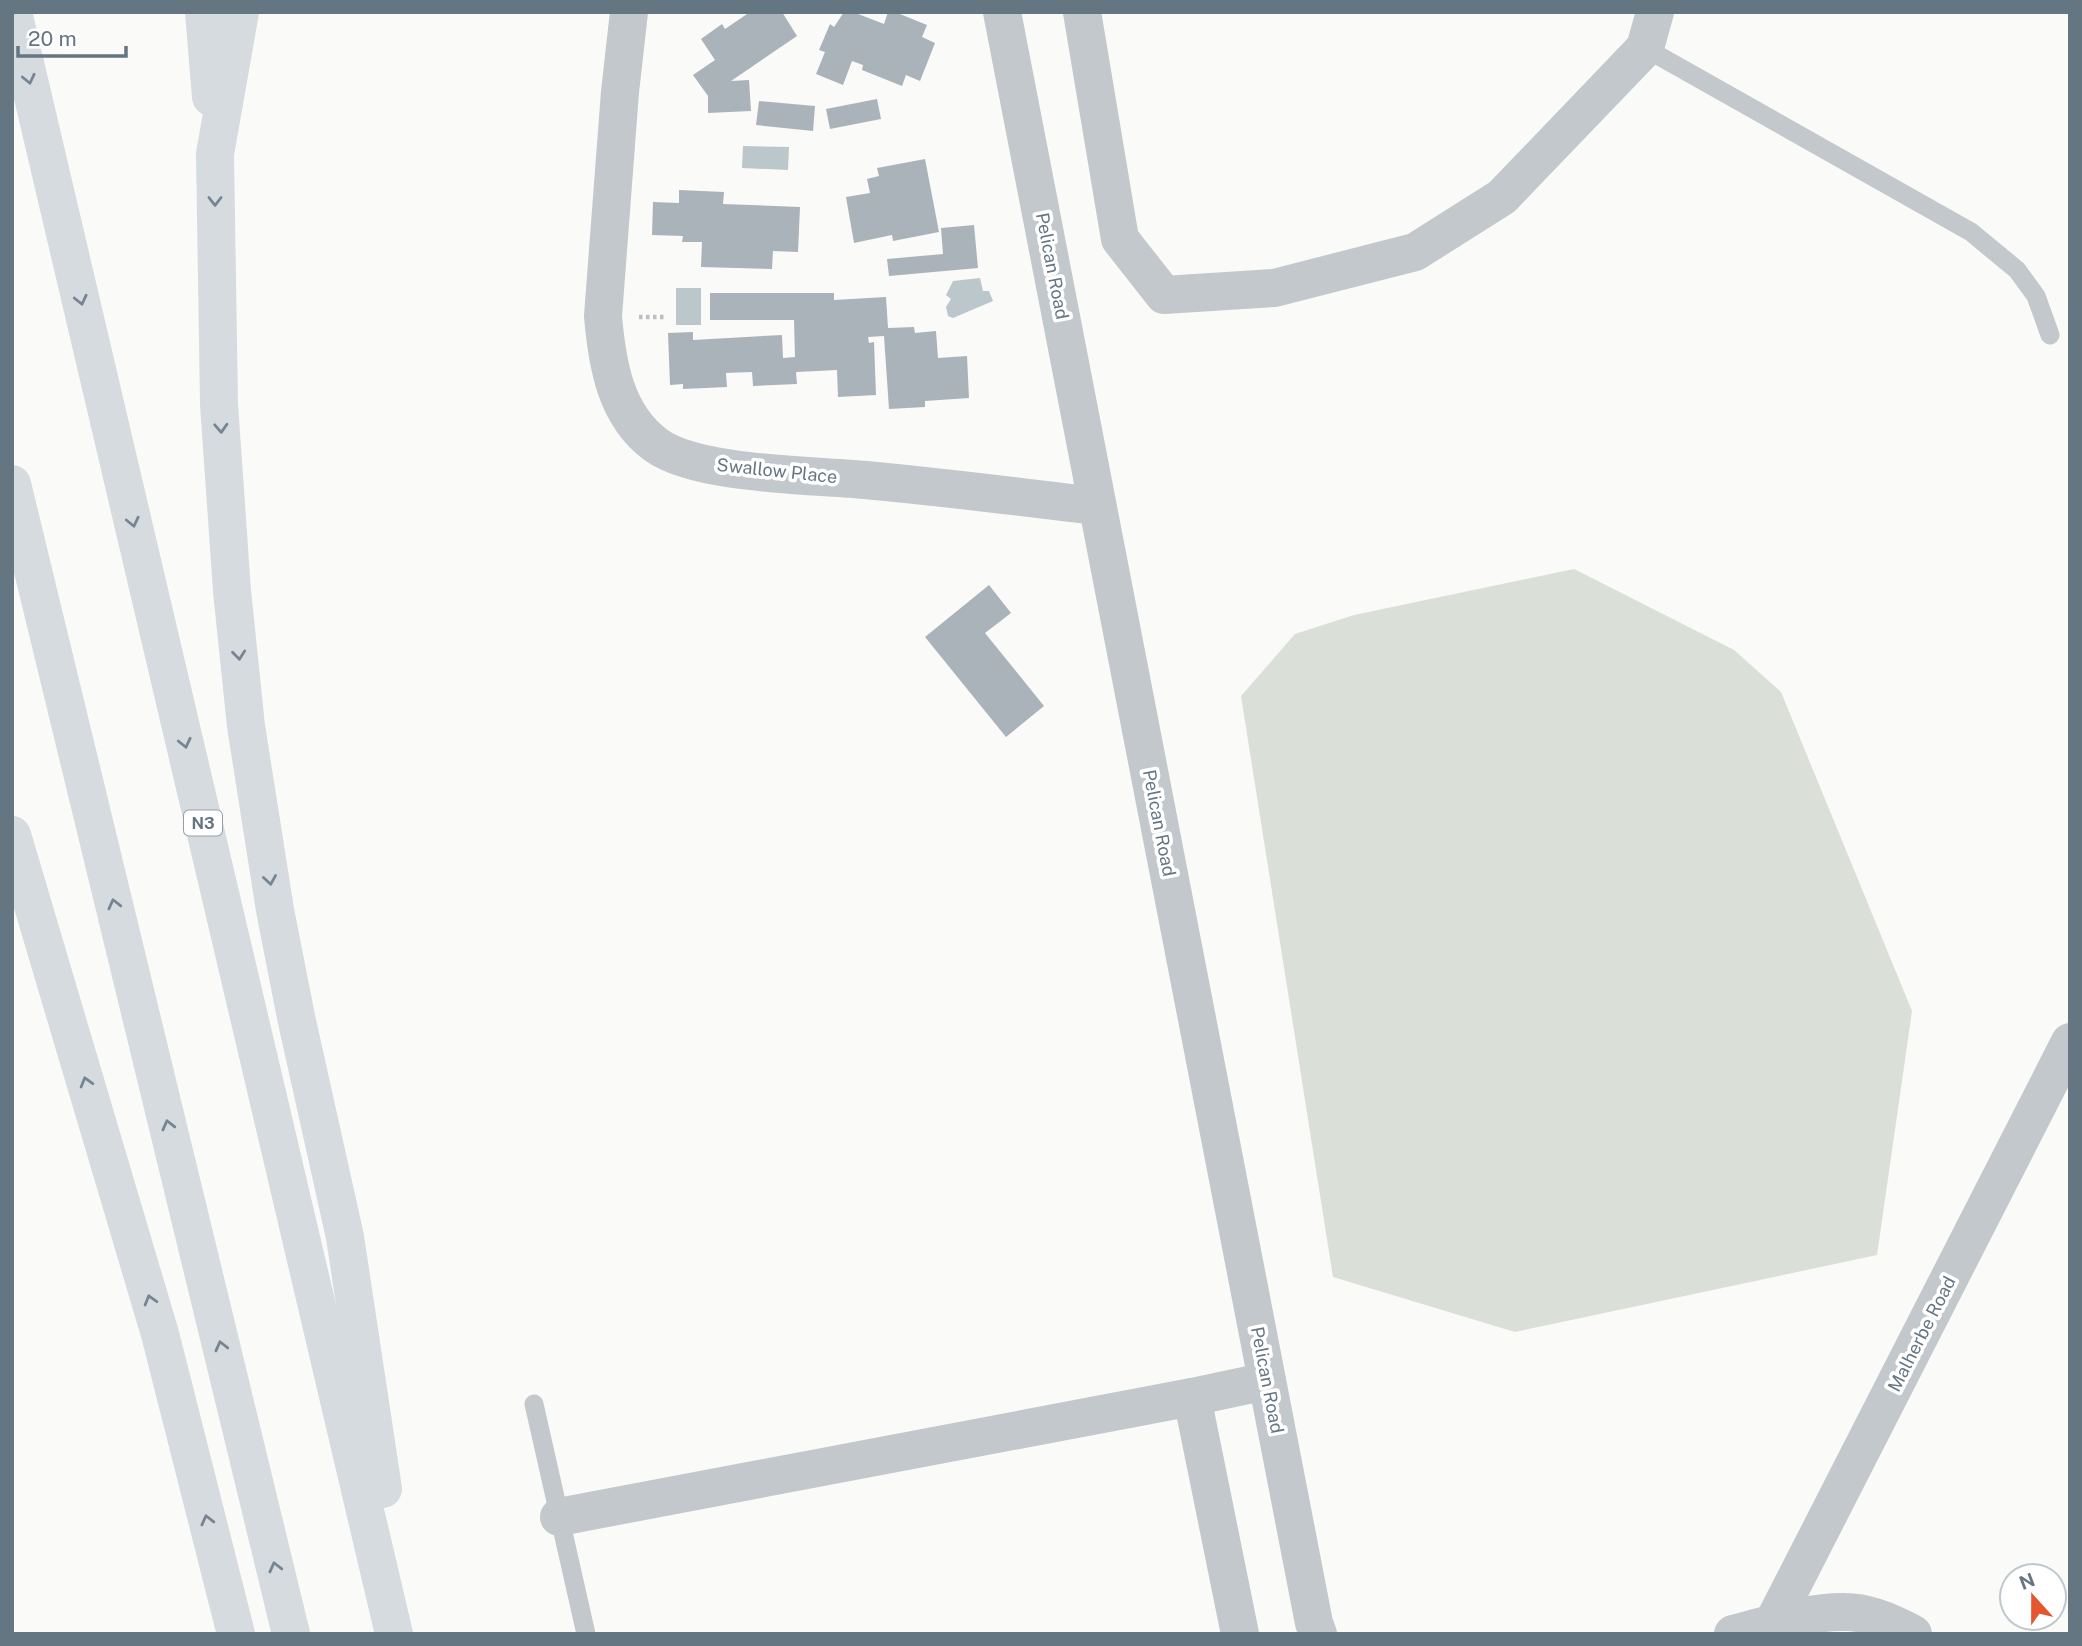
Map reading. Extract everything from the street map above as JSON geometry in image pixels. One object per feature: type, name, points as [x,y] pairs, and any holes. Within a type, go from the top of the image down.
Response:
[{"type":"highway","name":"N3","points":[[13,12],[394,1634]]},
{"type":"highway","points":[[204,12],[215,154],[219,404],[232,591],[246,726],[275,910],[345,1237],[406,1634]]},
{"type":"highway","points":[[215,154],[240,12]]},
{"type":"highway","points":[[12,484],[291,1634]]},
{"type":"highway","points":[[12,835],[160,1334],[236,1634]]},
{"type":"street","name":"Swallow Place","points":[[629,12],[620,92],[603,316],[606,351],[614,384],[623,406],[638,428],[657,446],[712,466],[1097,506]]},
{"type":"street","name":"Pelican Road","points":[[1002,12],[1318,1634]]},
{"type":"street","points":[[1082,12],[1120,239],[1164,295],[1274,288],[1415,251],[1502,197],[1644,48],[1655,12]]},
{"type":"street","name":"Malherbe Road","points":[[1772,1625],[2070,1042]]},
{"type":"street","points":[[559,1517],[1267,1381]]},
{"type":"street","points":[[1192,1397],[1240,1634]]},
{"type":"street","points":[[1733,1634],[1818,1614],[1847,1612],[1875,1617],[1913,1634]]},
{"type":"lane","points":[[1644,48],[1971,232],[2017,270],[2036,296],[2050,335]]},
{"type":"lane","points":[[534,1404],[586,1634]]},
{"type":"shaded area","points":[[743,146],[789,147],[788,170],[742,168]]},
{"type":"shaded area","points":[[980,278],[983,291],[989,291],[993,301],[953,318],[948,316],[946,307],[951,299],[946,295],[953,281]]},
{"type":"shaded area","points":[[676,288],[701,288],[701,325],[676,325]]},
{"type":"shaded area","points":[[1574,569],[1734,650],[1781,692],[1912,1011],[1877,1255],[1515,1332],[1333,1277],[1241,696],[1295,634],[1354,615]]},
{"type":"building","points":[[750,12],[782,12],[797,36],[731,81],[749,80],[751,111],[708,113],[708,96],[693,75],[715,60],[701,39],[722,24],[725,29]]},
{"type":"building","points":[[844,12],[853,12],[884,24],[888,12],[895,12],[927,25],[922,37],[935,43],[920,81],[906,75],[902,86],[862,70],[863,65],[852,61],[843,85],[816,74],[825,52],[819,50],[830,24],[834,27]]},
{"type":"building","points":[[877,99],[881,119],[830,129],[826,109]]},
{"type":"building","points":[[759,101],[815,106],[813,131],[756,125]]},
{"type":"building","points":[[925,159],[939,232],[893,241],[892,235],[854,243],[846,197],[870,193],[867,179],[879,176],[877,168]]},
{"type":"building","points":[[679,190],[724,192],[723,204],[800,207],[798,252],[773,251],[772,269],[701,267],[702,242],[682,242],[683,236],[652,235],[653,202],[679,203]]},
{"type":"building","points":[[974,225],[978,268],[889,276],[887,259],[943,254],[941,228]]},
{"type":"building","points":[[710,293],[834,293],[834,300],[886,297],[888,328],[914,327],[915,333],[936,331],[938,358],[967,356],[969,398],[925,401],[925,407],[889,409],[884,336],[868,337],[869,343],[874,342],[876,395],[838,397],[837,370],[796,372],[797,384],[753,386],[752,372],[726,373],[727,387],[683,389],[683,384],[670,385],[668,333],[693,332],[693,340],[782,335],[783,358],[795,357],[794,320],[710,320]]},
{"type":"building","points":[[989,585],[1011,613],[985,633],[1044,706],[1006,737],[925,637]]}]
